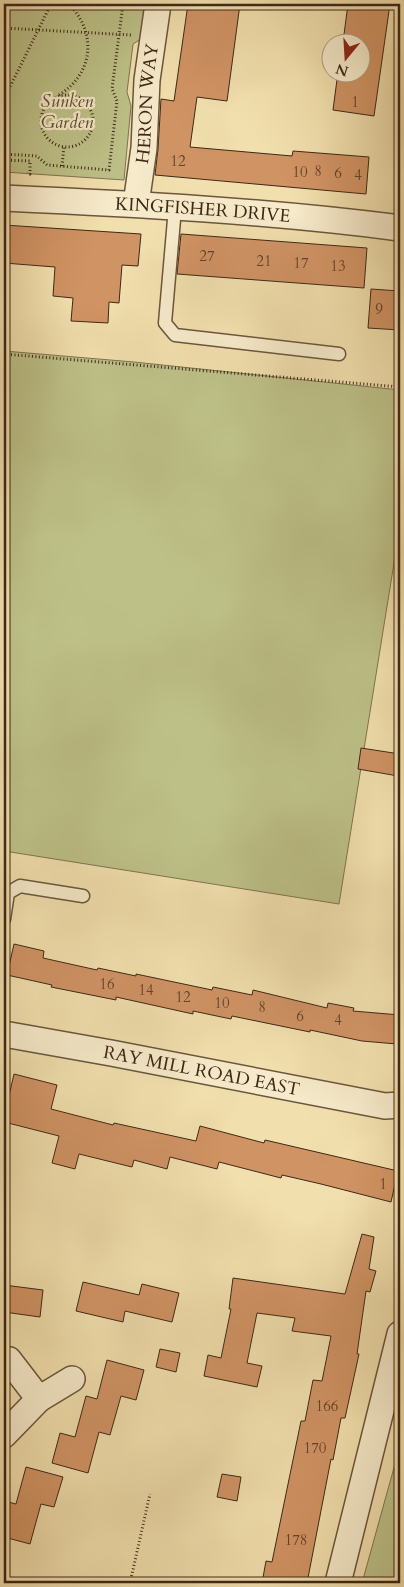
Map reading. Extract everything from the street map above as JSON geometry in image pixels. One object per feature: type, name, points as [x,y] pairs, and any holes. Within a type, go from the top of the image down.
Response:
[{"type":"street","name":"HERON WAY","points":[[136,204],[144,148],[148,80],[158,4]]},
{"type":"street","name":"KINGFISHER DRIVE","points":[[4,198],[136,204],[334,219],[400,228]]},
{"type":"street","name":"RAY MILL ROAD EAST","points":[[4,1034],[384,1106],[400,1106]]},
{"type":"street","points":[[338,1583],[400,1334]]},
{"type":"street","points":[[9,1360],[39,1399]]},
{"type":"street","points":[[4,1435],[39,1399],[72,1379]]},
{"type":"lane","points":[[175,208],[165,323],[175,335],[339,354]]},
{"type":"lane","points":[[4,919],[8,893],[20,886],[84,896]]},
{"type":"path","points":[[4,99],[50,4]]},
{"type":"path","points":[[54,98],[66,95],[77,96],[87,103],[92,114],[93,125],[89,136],[80,144],[69,147],[57,145],[48,138],[42,128],[41,116],[46,106],[54,98],[76,81],[87,58],[88,45],[83,22],[69,4]]},
{"type":"path","points":[[4,154],[37,156],[47,165],[109,170],[117,101],[112,88],[123,4]]},
{"type":"path","points":[[4,28],[124,34]]},
{"type":"path","points":[[62,166],[64,146]]},
{"type":"path","points":[[4,160],[30,161],[30,174],[21,173]]},
{"type":"path","points":[[4,354],[400,388]]},
{"type":"path","points":[[130,1583],[150,1494]]},
{"type":"green space","name":"Sunken Garden","points":[[4,4],[145,4],[141,39],[133,44],[127,92],[131,106],[124,180],[4,172]]},
{"type":"green space","points":[[4,351],[134,362],[400,390],[400,526],[339,904],[4,851]]},
{"type":"green space","points":[[400,1446],[400,1583],[362,1583]]},
{"type":"building","points":[[188,4],[240,4],[227,101],[197,97],[190,147],[292,156],[293,151],[369,157],[366,194],[155,175],[161,99],[174,101]]},
{"type":"building","points":[[348,4],[390,4],[374,116],[333,110],[337,82],[372,82],[372,32],[344,32]]},
{"type":"building","points":[[4,225],[141,234],[138,266],[122,265],[119,303],[109,302],[108,323],[71,321],[73,298],[53,296],[55,267],[4,263]]},
{"type":"building","points":[[181,234],[367,248],[364,288],[177,274]]},
{"type":"building","points":[[371,289],[400,291],[400,330],[368,328]]},
{"type":"building","points":[[361,748],[400,754],[398,776],[358,769]]},
{"type":"building","points":[[14,944],[44,951],[43,958],[97,970],[98,968],[136,976],[136,974],[212,990],[213,987],[252,995],[253,990],[327,1008],[328,1003],[354,1008],[353,1011],[400,1015],[397,1044],[362,1041],[232,1016],[231,1019],[193,1011],[193,1014],[116,997],[116,1000],[51,987],[52,985],[7,975]]},
{"type":"building","points":[[14,1074],[57,1085],[51,1109],[113,1125],[114,1123],[196,1141],[200,1126],[264,1143],[265,1140],[398,1171],[391,1202],[321,1184],[282,1175],[281,1178],[219,1162],[217,1169],[170,1157],[167,1169],[134,1160],[132,1167],[79,1154],[75,1169],[52,1163],[59,1136],[4,1122]]},
{"type":"building","points":[[362,1234],[374,1237],[369,1269],[376,1271],[370,1292],[366,1291],[357,1354],[359,1354],[345,1418],[341,1418],[333,1460],[331,1459],[307,1583],[262,1583],[266,1561],[272,1562],[301,1421],[305,1421],[313,1380],[322,1381],[331,1336],[292,1331],[295,1318],[257,1313],[247,1363],[262,1366],[257,1387],[204,1376],[208,1355],[221,1358],[231,1309],[229,1309],[233,1278],[345,1294]]},
{"type":"building","points":[[83,1282],[139,1295],[142,1284],[179,1293],[172,1322],[125,1311],[123,1322],[76,1311]]},
{"type":"building","points":[[4,1285],[43,1290],[40,1317],[4,1312]]},
{"type":"building","points":[[160,1349],[180,1353],[176,1372],[156,1367]]},
{"type":"building","points":[[107,1360],[144,1370],[136,1400],[121,1396],[110,1435],[99,1432],[88,1473],[52,1463],[60,1433],[75,1437],[86,1396],[97,1399]]},
{"type":"building","points":[[26,1467],[63,1477],[54,1507],[41,1504],[30,1544],[4,1537],[4,1501],[16,1504]]},
{"type":"building","points":[[222,1474],[241,1477],[237,1501],[217,1497]]}]
